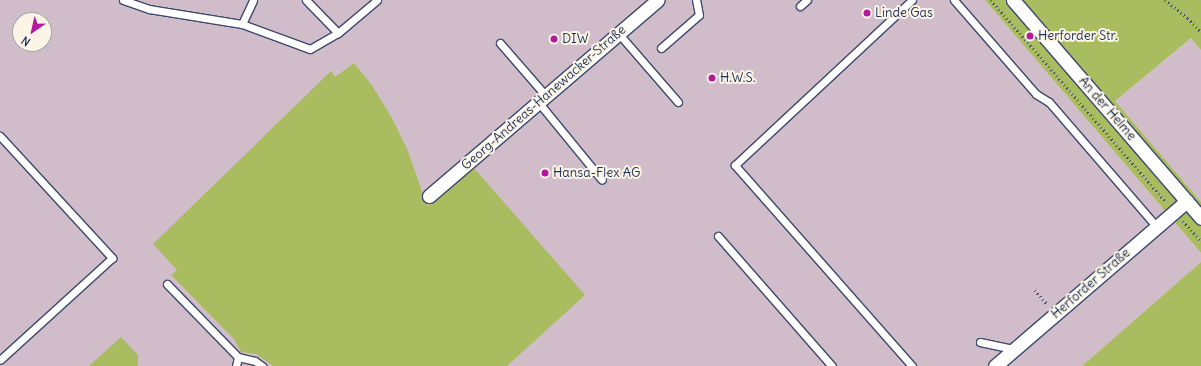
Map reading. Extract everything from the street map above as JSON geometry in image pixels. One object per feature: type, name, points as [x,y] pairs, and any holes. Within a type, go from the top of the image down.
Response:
[{"type":"street","name":"Georg-Andreas-Hanewacker-Straße","points":[[429,196],[658,0]]},
{"type":"street","name":"An der Helme","points":[[1013,0],[1201,218]]},
{"type":"street","name":"Herforder Straße","points":[[994,366],[1187,201]]},
{"type":"lane","points":[[124,0],[149,9],[242,24],[310,49],[338,33],[377,0]]},
{"type":"lane","points":[[242,24],[253,0]]},
{"type":"lane","points":[[306,0],[338,33]]},
{"type":"lane","points":[[661,48],[699,15],[696,0]]},
{"type":"lane","points":[[800,6],[807,0]]},
{"type":"lane","points":[[912,0],[735,165],[912,366]]},
{"type":"lane","points":[[954,0],[1036,94],[1049,102],[1157,227]]},
{"type":"lane","points":[[619,34],[678,102]]},
{"type":"lane","points":[[500,43],[602,180]]},
{"type":"lane","points":[[0,136],[112,258],[0,360]]},
{"type":"lane","points":[[718,236],[832,366]]},
{"type":"lane","points":[[167,284],[238,357],[255,361],[262,366]]},
{"type":"lane","points":[[980,342],[1014,349]]},
{"type":"lane","points":[[236,366],[238,357]]},
{"type":"path","points":[[991,0],[1201,242]]},
{"type":"path","points":[[1165,0],[1188,18],[1201,32]]},
{"type":"path","points":[[1035,290],[1055,314]]},
{"type":"shaded area","points":[[0,0],[985,0],[1201,253],[1201,262],[1082,366],[0,366]]},
{"type":"shaded area","points":[[1191,38],[1201,50],[1201,202],[1115,101]]},
{"type":"green space","points":[[985,0],[1201,0],[1201,50],[1191,38],[1115,101],[1201,202],[1201,253]]},
{"type":"green space","points":[[354,63],[371,84],[392,118],[408,151],[427,206],[474,168],[585,295],[507,366],[273,366],[256,354],[241,352],[234,339],[171,275],[177,270],[153,244],[331,71],[335,77]]},
{"type":"green space","points":[[1201,262],[1201,366],[1082,366]]},
{"type":"green space","points":[[121,337],[138,355],[138,366],[89,366]]},
{"type":"place","name":"Linde Gas","points":[[867,13]]},
{"type":"place","name":"Herforder Str.","points":[[1030,36]]},
{"type":"place","name":"DIW","points":[[554,39]]},
{"type":"place","name":"H.W.S.","points":[[712,78]]},
{"type":"place","name":"Hansa-Flex AG","points":[[545,173]]}]
